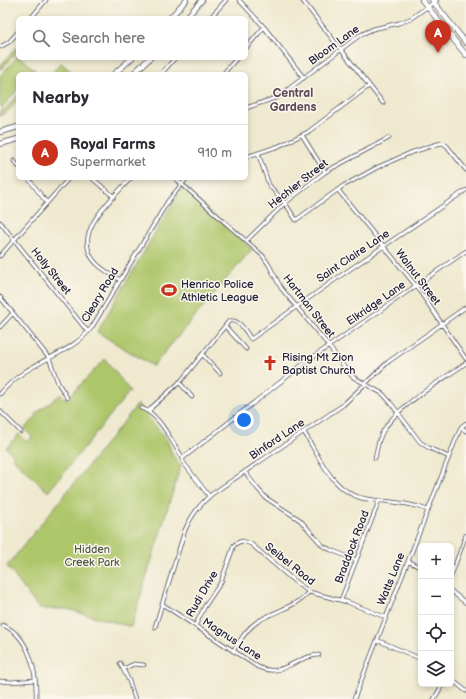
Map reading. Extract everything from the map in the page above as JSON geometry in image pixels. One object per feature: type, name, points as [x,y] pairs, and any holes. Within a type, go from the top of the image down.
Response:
[{"type":"highway","points":[[172,16],[185,0]]},
{"type":"highway","points":[[188,16],[202,0]]},
{"type":"highway","points":[[422,0],[466,55]]},
{"type":"highway","points":[[434,1],[466,43]]},
{"type":"highway","points":[[116,72],[130,60]]},
{"type":"highway","points":[[135,72],[148,60]]},
{"type":"highway","points":[[0,132],[16,128]]},
{"type":"highway","points":[[0,144],[16,140]]},
{"type":"street","points":[[33,16],[46,0]]},
{"type":"street","points":[[212,16],[226,0]]},
{"type":"street","points":[[239,0],[264,27],[304,78]]},
{"type":"street","points":[[302,0],[383,103]]},
{"type":"street","name":"Bloom Lane","points":[[248,107],[278,97],[360,35],[374,29],[405,21],[414,17],[434,1]]},
{"type":"street","points":[[248,46],[264,27]]},
{"type":"street","points":[[0,47],[9,42],[16,34]]},
{"type":"street","points":[[163,72],[173,60]]},
{"type":"street","points":[[225,72],[235,60]]},
{"type":"street","points":[[248,156],[279,146],[316,127],[369,86]]},
{"type":"street","points":[[302,135],[325,172]]},
{"type":"street","name":"Hechler Street","points":[[246,241],[285,203],[325,172],[389,138]]},
{"type":"street","points":[[258,153],[269,185],[285,203],[296,220],[338,190],[378,167],[410,153],[437,144],[443,143],[447,146],[466,170]]},
{"type":"street","points":[[30,180],[47,203]]},
{"type":"street","points":[[0,256],[67,180]]},
{"type":"street","points":[[94,180],[114,197]]},
{"type":"street","points":[[120,280],[97,264],[89,251],[89,231],[92,222],[129,180]]},
{"type":"street","name":"Hartman Street","points":[[177,180],[267,261],[281,288],[329,346],[348,372],[353,377],[383,394],[420,442],[449,457]]},
{"type":"street","name":"Cleary Road","points":[[0,394],[17,377],[76,343],[88,332],[168,201],[185,180]]},
{"type":"street","name":"Walnut Street","points":[[338,190],[416,286],[466,359]]},
{"type":"street","name":"Saint Claire Lane","points":[[225,326],[229,321],[236,321],[251,339],[296,306],[466,190]]},
{"type":"street","name":"Holly Street","points":[[0,222],[88,332]]},
{"type":"street","name":"Elkridge Lane","points":[[183,458],[301,366],[466,251]]},
{"type":"street","points":[[0,297],[49,358],[58,383],[67,398]]},
{"type":"street","name":"Binford Lane","points":[[155,627],[187,524],[195,511],[209,496],[343,405],[388,362],[466,308]]},
{"type":"street","points":[[0,327],[13,313]]},
{"type":"street","points":[[150,411],[152,407],[179,382],[203,355],[225,326],[246,349]]},
{"type":"street","points":[[203,355],[220,372]]},
{"type":"street","points":[[375,458],[378,443],[383,432],[398,413],[415,399],[466,363]]},
{"type":"street","points":[[179,382],[192,397]]},
{"type":"street","points":[[141,408],[150,411],[168,433],[183,458],[183,462],[209,496]]},
{"type":"street","points":[[0,411],[22,432]]},
{"type":"street","name":"Watts Lane","points":[[354,699],[461,427],[466,423]]},
{"type":"street","points":[[461,427],[466,432]]},
{"type":"street","points":[[304,432],[337,484],[348,492],[357,496],[408,504],[428,510]]},
{"type":"street","points":[[245,472],[266,498],[300,520],[323,546],[356,560]]},
{"type":"street","name":"Braddock Road","points":[[341,600],[376,509],[378,500]]},
{"type":"street","points":[[454,568],[466,535]]},
{"type":"street","name":"Seibel Road","points":[[232,548],[242,541],[251,544],[309,592],[341,600],[385,617]]},
{"type":"street","name":"Rudi Drive","points":[[195,626],[224,577],[232,548]]},
{"type":"street","points":[[408,561],[418,566]]},
{"type":"street","points":[[233,651],[245,633],[253,625],[265,617],[298,602],[309,592]]},
{"type":"street","points":[[454,593],[466,603]]},
{"type":"street","name":"Magnus Lane","points":[[162,604],[258,667],[270,671],[279,670],[311,656],[319,655]]},
{"type":"street","points":[[3,625],[17,634],[31,656],[35,680],[36,699]]},
{"type":"street","points":[[377,640],[418,658]]},
{"type":"street","points":[[120,663],[135,699]]},
{"type":"street","points":[[123,669],[134,664],[144,665]]},
{"type":"street","points":[[0,681],[11,682],[35,680]]},
{"type":"street","points":[[454,681],[466,691]]},
{"type":"street","points":[[434,699],[441,687]]},
{"type":"green space","points":[[16,48],[16,54],[0,70],[0,66]]},
{"type":"green space","points":[[16,58],[16,60],[23,60],[35,70],[34,72],[16,72],[16,91],[2,108],[0,106],[0,76]]},
{"type":"green space","points":[[61,63],[72,72],[53,72]]},
{"type":"green space","points":[[16,97],[16,102],[8,111],[0,116],[0,112],[5,109]]},
{"type":"green space","name":"Henrico Police Athletic League","points":[[182,187],[252,249],[153,366],[97,332]]},
{"type":"green space","points":[[105,359],[130,391],[48,492],[12,458],[14,456],[6,448],[19,434],[27,442],[32,437],[24,429],[37,416],[35,414],[61,394],[66,400]]},
{"type":"green space","name":"Hidden Creek Park","points":[[138,404],[167,440],[173,456],[181,465],[131,627],[67,609],[39,609],[7,566]]},
{"type":"place","name":"Royal Farms","points":[[438,53]]},
{"type":"place","name":"Henrico Police Athletic League","points":[[169,290]]},
{"type":"place","name":"Rising Mt Zion Baptist Church","points":[[270,363]]},
{"type":"district","name":"Central Gardens","points":[[293,100]]}]
